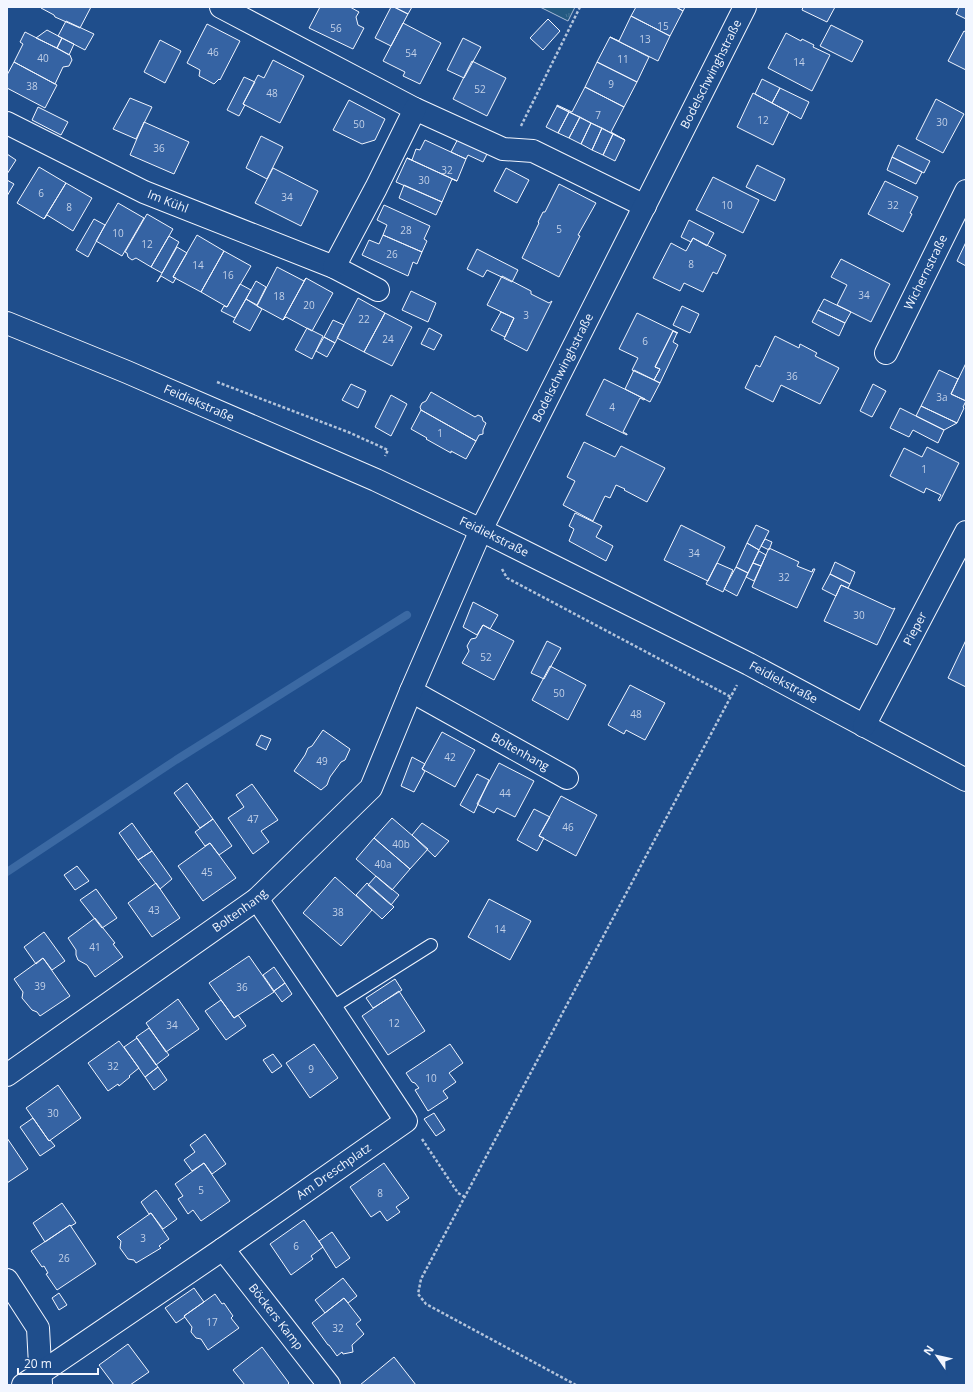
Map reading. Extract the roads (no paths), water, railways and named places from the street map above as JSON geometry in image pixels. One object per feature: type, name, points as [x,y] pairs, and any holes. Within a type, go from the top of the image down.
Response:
[{"type":"street","points":[[221,7],[415,109],[506,149],[533,151],[645,206]]},
{"type":"street","name":"Bodelschwinghstraße","points":[[480,530],[745,7]]},
{"type":"street","points":[[334,268],[415,109]]},
{"type":"street","name":"Im Kühl","points":[[7,123],[144,192],[334,268],[378,290]]},
{"type":"street","name":"Wichernstraße","points":[[886,353],[966,191]]},
{"type":"street","name":"Feidiekstraße","points":[[7,323],[127,372],[376,480],[749,664],[966,780]]},
{"type":"street","name":"Boltenhang","points":[[7,1075],[256,899],[371,788],[480,530]]},
{"type":"street","name":"Pieper","points":[[864,726],[966,532]]},
{"type":"street","name":"Boltenhang","points":[[411,691],[567,778]]},
{"type":"street","points":[[256,899],[331,1008]]},
{"type":"street","name":"Am Dreschplatz","points":[[23,1385],[41,1379],[406,1121],[331,1008]]},
{"type":"street","name":"Böckers Kamp","points":[[223,1249],[329,1385]]},
{"type":"street","points":[[7,1280],[38,1328],[41,1379]]},
{"type":"lane","points":[[331,1008],[431,946]]},
{"type":"waterway","points":[[7,872],[176,760],[407,615]]}]
